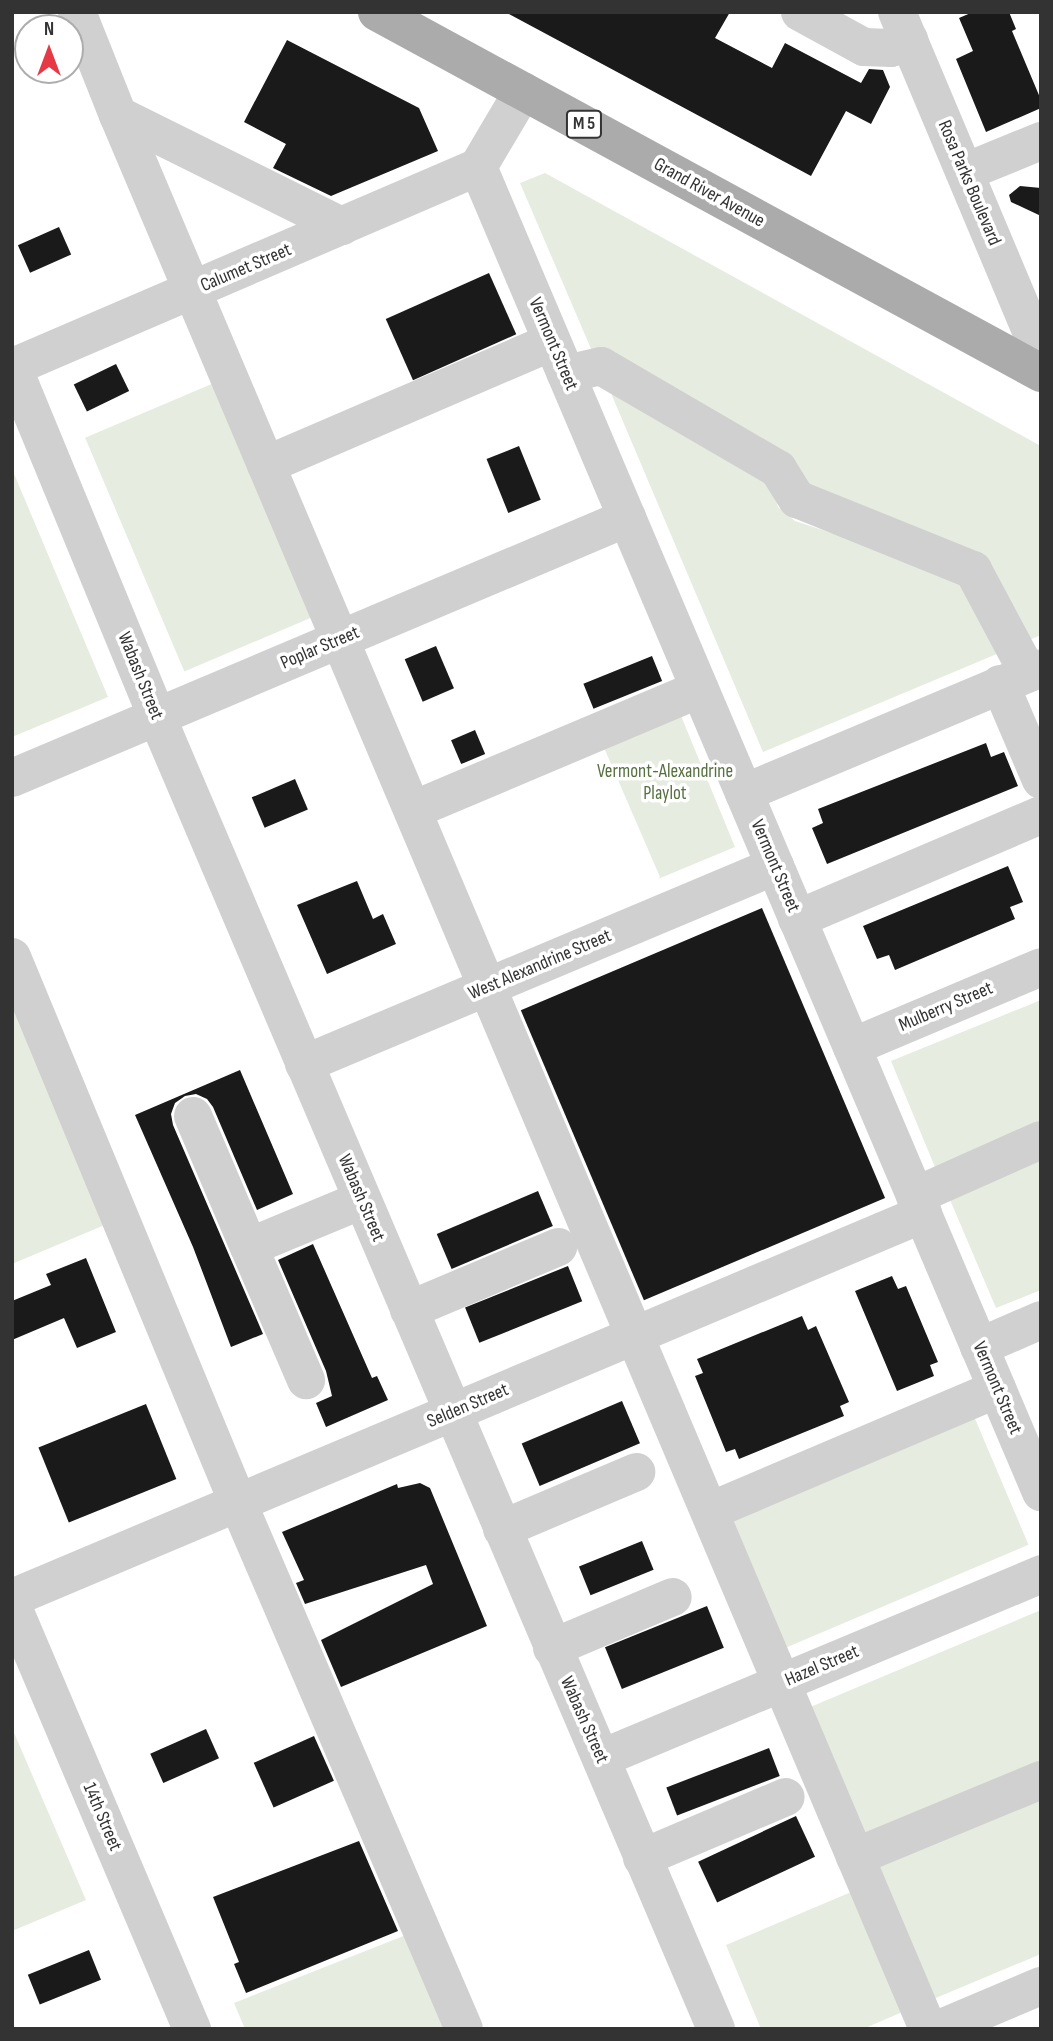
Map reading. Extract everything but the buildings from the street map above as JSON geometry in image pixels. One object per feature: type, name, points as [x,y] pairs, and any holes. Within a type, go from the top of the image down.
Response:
[{"type":"main road","name":"Grand River Avenue","points":[[382,13],[1041,373]]},
{"type":"street","points":[[77,12],[266,466],[928,2029]]},
{"type":"street","points":[[800,12],[864,47],[891,48],[903,26]]},
{"type":"street","name":"Rosa Parks Boulevard","points":[[903,26],[1041,355]]},
{"type":"street","points":[[478,167],[523,91]]},
{"type":"street","points":[[118,115],[342,226]]},
{"type":"street","points":[[965,172],[1041,141]]},
{"type":"street","name":"Calumet Street","points":[[13,366],[478,167]]},
{"type":"street","name":"Vermont Street","points":[[478,167],[1041,1492]]},
{"type":"street","points":[[266,466],[559,358],[601,366],[778,469],[797,499],[973,570],[1023,675],[1041,780]]},
{"type":"street","name":"Wabash Street","points":[[13,366],[157,717],[716,2029]]},
{"type":"street","name":"Poplar Street","points":[[12,778],[627,518]]},
{"type":"street","points":[[744,793],[1023,675]]},
{"type":"street","points":[[413,810],[700,689]]},
{"type":"street","points":[[797,919],[1041,815]]},
{"type":"street","name":"West Alexandrine Street","points":[[304,1064],[775,866]]},
{"type":"street","points":[[12,957],[238,1503],[464,2029]]},
{"type":"street","name":"Mulberry Street","points":[[852,1047],[1041,967]]},
{"type":"street","points":[[193,1116],[306,1380]]},
{"type":"street","name":"Selden Street","points":[[12,1598],[635,1336],[919,1205],[1041,1140]]},
{"type":"street","points":[[249,1247],[362,1200]]},
{"type":"street","points":[[409,1310],[558,1247]]},
{"type":"street","points":[[979,1347],[1041,1321]]},
{"type":"street","points":[[710,1511],[997,1389]]},
{"type":"street","points":[[502,1529],[635,1472]]},
{"type":"street","name":"Hazel Street","points":[[602,1758],[1041,1574]]},
{"type":"street","points":[[552,1648],[673,1597]]},
{"type":"street","name":"14th Street","points":[[12,1605],[192,2029]]},
{"type":"street","points":[[855,1857],[1041,1780]]},
{"type":"street","points":[[642,1858],[786,1797]]},
{"type":"street","points":[[939,2029],[1041,1986]]},
{"type":"green space","points":[[545,173],[1039,445],[1041,635],[1022,643],[973,558],[807,493],[592,351],[520,183]]},
{"type":"green space","points":[[605,379],[768,472],[778,507],[795,521],[966,577],[1004,651],[763,752]]},
{"type":"green space","points":[[214,383],[313,617],[184,672],[85,438]]},
{"type":"green space","points":[[12,469],[108,697],[12,737]]},
{"type":"green space","name":"Vermont-Alexandrine Playlot","points":[[679,711],[735,847],[658,879],[660,877],[602,743]]},
{"type":"green space","points":[[12,999],[107,1224],[12,1264]]},
{"type":"green space","points":[[1041,1000],[1041,1129],[937,1172],[891,1061]]},
{"type":"green space","points":[[1041,1156],[1041,1290],[996,1308],[948,1195]]},
{"type":"green space","points":[[973,1414],[1028,1545],[783,1649],[727,1518]]},
{"type":"green space","points":[[1041,1610],[1041,1767],[864,1841],[808,1708]]},
{"type":"green space","points":[[12,1728],[86,1900],[12,1931]]},
{"type":"green space","points":[[1041,1794],[1041,1954],[931,2000],[874,1864]]},
{"type":"green space","points":[[856,1890],[907,2010],[863,2029],[761,2029],[726,1945]]},
{"type":"green space","points":[[406,1935],[444,2029],[245,2029],[234,2003]]}]
